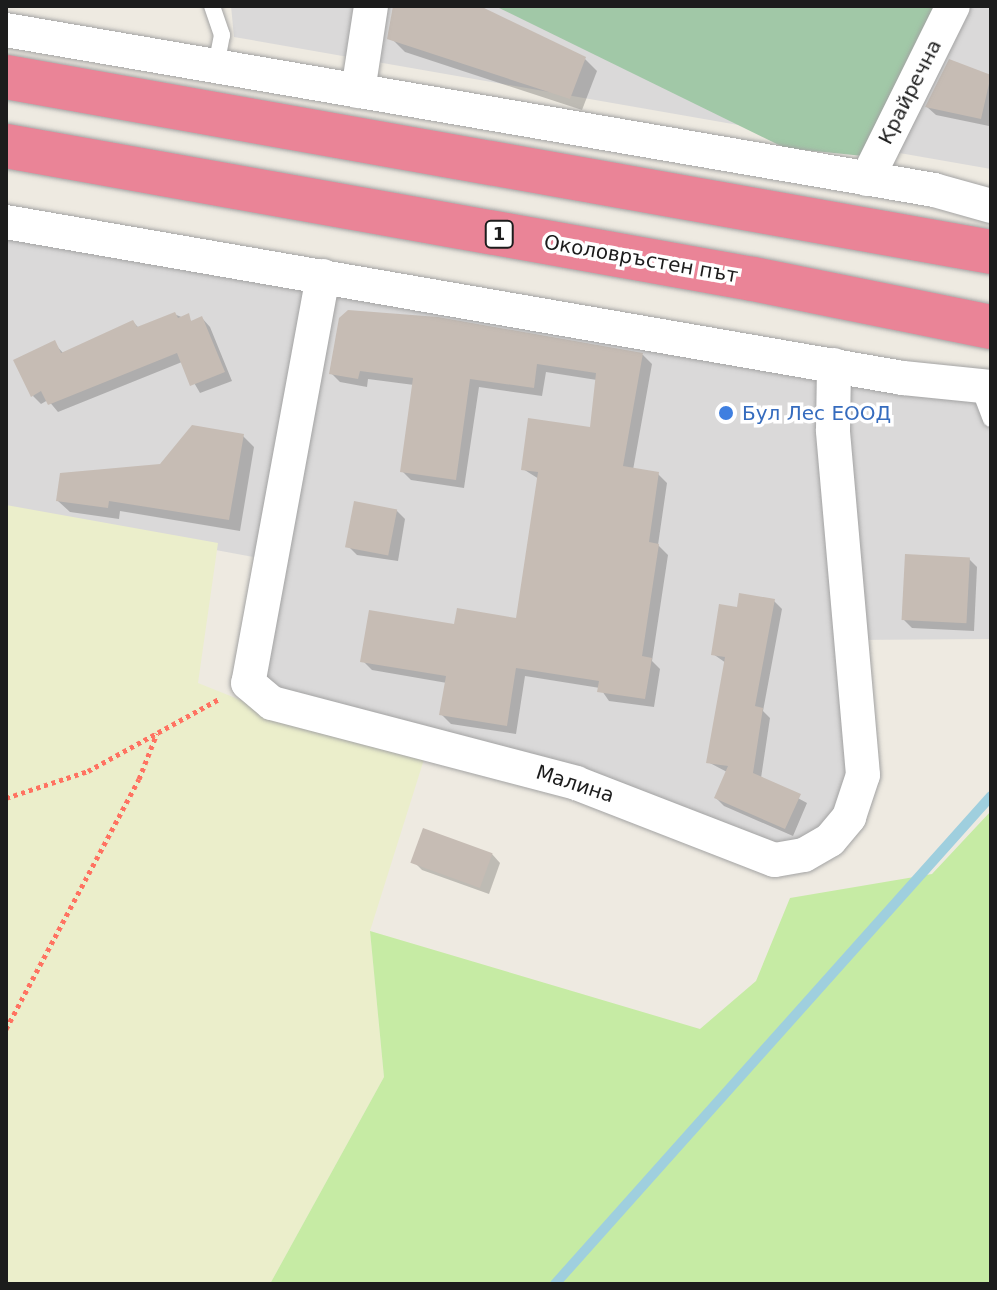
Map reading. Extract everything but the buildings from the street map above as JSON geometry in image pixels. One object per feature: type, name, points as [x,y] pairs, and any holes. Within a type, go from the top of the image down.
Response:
[{"type":"highway","points":[[6,77],[991,252]]},
{"type":"highway","name":"Околовръстен път","points":[[6,146],[753,279],[991,327]]},
{"type":"street","points":[[358,91],[371,6]]},
{"type":"street","name":"Крайречна","points":[[867,179],[953,6]]},
{"type":"street","points":[[6,30],[867,179],[991,206]]},
{"type":"street","points":[[6,222],[834,365],[983,386]]},
{"type":"street","points":[[248,683],[323,276]]},
{"type":"street","name":"Малина","points":[[248,683],[272,703],[576,783],[775,860],[804,855],[830,840],[849,817],[863,775],[833,430],[834,365]]},
{"type":"lane","points":[[212,6],[222,35],[216,67]]},
{"type":"lane","points":[[983,386],[991,419]]},
{"type":"path","points":[[6,798],[88,771],[248,683]]},
{"type":"path","points":[[6,1029],[139,779],[157,733]]},
{"type":"shaded area","points":[[231,6],[991,6],[991,169],[234,37]]},
{"type":"shaded area","points":[[6,235],[991,398],[991,639],[850,640],[863,775],[804,855],[248,683],[270,560],[6,511]]},
{"type":"green space","points":[[495,6],[937,6],[873,157],[785,148]]},
{"type":"green space","points":[[6,505],[218,543],[198,683],[253,705],[426,753],[370,931],[384,1077],[270,1284],[6,1284]]},
{"type":"green space","points":[[991,811],[991,1284],[270,1284],[384,1077],[370,931],[700,1029],[756,981],[790,898],[932,874]]},
{"type":"waterway","points":[[555,1284],[991,796]]},
{"type":"place","name":"Бул Лес ЕООД","points":[[726,413]]}]
